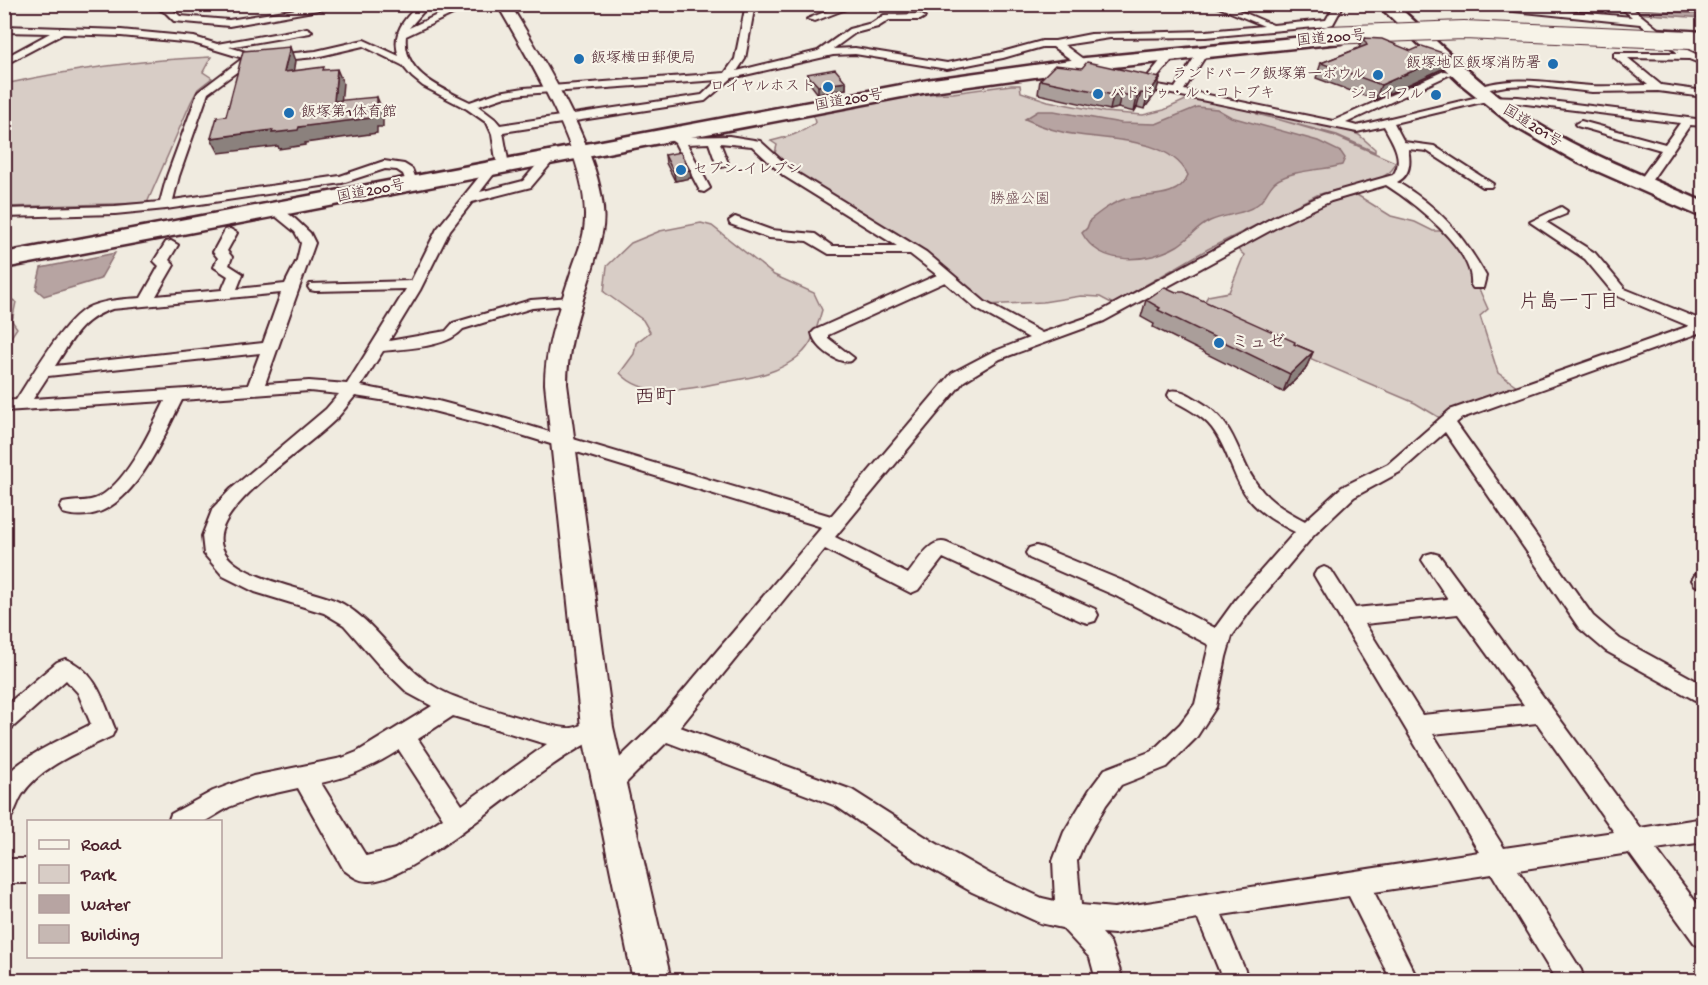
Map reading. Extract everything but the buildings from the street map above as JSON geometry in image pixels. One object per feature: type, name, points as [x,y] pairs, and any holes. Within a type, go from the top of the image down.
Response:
[{"type":"highway","name":"国道201号","points":[[1385,4],[1484,94],[1521,122],[1558,144],[1704,211]]},
{"type":"highway","points":[[1089,68],[1416,32],[1536,27],[1659,34],[1695,45]]},
{"type":"highway","points":[[1089,68],[1322,30],[1695,45]]},
{"type":"highway","name":"国道200号","points":[[496,165],[549,158],[670,124],[887,90],[986,70],[1089,68],[1331,37],[1384,35],[1485,34],[1695,45]]},
{"type":"highway","name":"国道200号","points":[[4,254],[578,149]]},
{"type":"highway","name":"国道200号","points":[[4,261],[274,210],[411,181]]},
{"type":"street","points":[[154,4],[169,11],[177,19],[229,23],[299,8],[348,4]]},
{"type":"street","points":[[404,62],[399,41],[411,16],[426,4]]},
{"type":"street","points":[[402,34],[470,4]]},
{"type":"street","points":[[503,4],[554,90],[588,174],[595,205],[594,232],[571,302],[556,363],[556,384],[597,727],[652,981]]},
{"type":"street","points":[[670,124],[705,98],[728,76],[740,59],[751,4]]},
{"type":"street","points":[[812,19],[855,4]]},
{"type":"street","points":[[1215,4],[1274,27]]},
{"type":"street","points":[[467,106],[503,94],[728,76],[820,53],[855,51],[939,66],[1004,55],[1037,44],[1054,44],[1083,39],[1209,34],[1326,23],[1330,22],[1340,4]]},
{"type":"street","points":[[1452,4],[1641,20]]},
{"type":"street","points":[[1621,4],[1659,34],[1695,45],[1704,62]]},
{"type":"street","points":[[1667,4],[1704,7]]},
{"type":"street","points":[[194,40],[263,7]]},
{"type":"street","points":[[299,8],[312,43]]},
{"type":"street","points":[[820,53],[852,31],[875,25],[887,17],[921,17]]},
{"type":"street","points":[[4,29],[194,40],[251,57],[282,58],[312,43]]},
{"type":"street","points":[[4,62],[63,31]]},
{"type":"street","points":[[219,46],[364,43],[404,62],[428,86],[480,112],[497,129],[496,165],[444,229],[415,285],[351,390],[332,413],[237,494],[219,513],[211,536],[214,554],[230,571],[262,586],[331,608],[351,619],[385,658],[416,686],[451,706],[539,732],[573,738]]},
{"type":"street","points":[[1054,44],[1089,68],[1146,86],[1357,129],[1382,124],[1484,94],[1502,82],[1528,80],[1589,88],[1658,88],[1704,94]]},
{"type":"street","points":[[1658,88],[1618,55],[1695,45]]},
{"type":"street","points":[[166,205],[188,131],[203,92],[251,57]]},
{"type":"street","points":[[1178,92],[1200,57]]},
{"type":"street","points":[[1146,86],[1166,61]]},
{"type":"street","points":[[1333,125],[1448,73]]},
{"type":"street","points":[[650,83],[704,188]]},
{"type":"street","points":[[1484,94],[1704,123]]},
{"type":"street","points":[[609,784],[663,731],[958,377],[994,356],[1099,318],[1280,220],[1327,198],[1389,182],[1402,172],[1405,162],[1401,145],[1382,124],[1353,116]]},
{"type":"street","points":[[497,129],[566,119],[670,124],[713,140],[756,143],[788,173],[913,250],[980,305],[1043,340]]},
{"type":"street","points":[[1643,184],[1687,121]]},
{"type":"street","points":[[1581,124],[1668,148]]},
{"type":"street","points":[[713,140],[722,163]]},
{"type":"street","points":[[1401,145],[1430,148],[1487,184]]},
{"type":"street","points":[[469,199],[527,184],[549,158]]},
{"type":"street","points":[[4,213],[104,210],[166,205],[342,178],[384,165],[400,167],[408,172],[411,181]]},
{"type":"street","points":[[1389,182],[1422,202],[1452,231],[1479,276],[1478,285]]},
{"type":"street","points":[[255,389],[290,288],[310,246],[303,231],[274,210]]},
{"type":"street","points":[[1561,211],[1536,222],[1590,256],[1620,292],[1703,326]]},
{"type":"street","points":[[735,221],[769,234],[810,237],[829,250],[913,250]]},
{"type":"street","points":[[228,294],[236,274],[221,267],[225,257],[220,252],[230,233]]},
{"type":"street","points":[[146,302],[167,265],[161,261],[171,245]]},
{"type":"street","points":[[846,358],[821,340],[820,333],[945,277]]},
{"type":"street","points":[[315,287],[415,285]]},
{"type":"street","points":[[12,406],[43,372],[78,320],[85,314],[111,305],[290,288]]},
{"type":"street","points":[[379,347],[450,334],[458,326],[523,306],[571,302]]},
{"type":"street","points":[[1109,981],[1101,951],[1069,917],[1065,861],[1073,840],[1098,797],[1113,777],[1159,760],[1188,731],[1205,707],[1219,640],[1244,605],[1307,530],[1348,492],[1394,468],[1456,414],[1703,326]]},
{"type":"street","points":[[43,372],[270,346]]},
{"type":"street","points":[[12,406],[309,386],[413,400],[563,441],[828,531],[911,585],[940,548],[1088,615]]},
{"type":"street","points":[[69,508],[96,505],[116,494],[144,454],[177,394]]},
{"type":"street","points":[[1176,395],[1193,404],[1216,423],[1233,453],[1241,475],[1263,504],[1307,530]]},
{"type":"street","points":[[1447,422],[1586,622],[1613,645],[1704,696]]},
{"type":"street","points":[[1036,553],[1123,590],[1219,640]]},
{"type":"street","points":[[1432,560],[1704,935]]},
{"type":"street","points":[[1324,575],[1571,981]]},
{"type":"street","points":[[1349,617],[1463,605]]},
{"type":"street","points":[[4,721],[65,668],[78,675],[84,682],[104,729],[33,768],[11,791],[4,808]]},
{"type":"street","points":[[184,820],[221,799],[253,787],[343,768],[365,759],[451,706]]},
{"type":"street","points":[[1416,726],[1542,713]]},
{"type":"street","points":[[304,776],[353,861],[360,867],[382,867],[400,859],[459,821],[573,738],[597,727]]},
{"type":"street","points":[[663,731],[844,798],[923,850],[981,883],[1040,910],[1069,917],[1114,921],[1205,905],[1704,830]]},
{"type":"street","points":[[403,736],[459,821]]},
{"type":"street","points":[[4,871],[27,870]]},
{"type":"street","points":[[1355,882],[1405,981]]},
{"type":"street","points":[[1205,905],[1236,981]]},
{"type":"green space","points":[[211,57],[203,72],[212,78],[198,89],[191,102],[147,203],[5,207],[5,84],[107,66]]},
{"type":"green space","name":"勝盛公園","points":[[1020,85],[1021,92],[1048,101],[1104,112],[1143,115],[1164,110],[1192,97],[1229,105],[1335,136],[1395,162],[1392,169],[1385,175],[1363,184],[1317,195],[1208,249],[1113,304],[1100,297],[1081,296],[1043,302],[984,305],[790,171],[775,153],[777,145],[771,141],[794,134],[815,123],[813,113],[817,112],[921,94],[953,93]]},
{"type":"green space","points":[[1258,112],[1350,131],[1359,135],[1375,149],[1375,152],[1337,135],[1257,114]]},
{"type":"green space","points":[[1357,195],[1391,216],[1415,222],[1433,231],[1448,231],[1470,269],[1488,309],[1480,316],[1498,373],[1517,386],[1454,409],[1440,418],[1415,403],[1199,311],[1208,296],[1229,292],[1244,255],[1235,247],[1310,210]]},
{"type":"green space","points":[[701,223],[712,226],[774,275],[814,293],[822,310],[817,328],[809,345],[800,355],[772,371],[681,390],[654,390],[642,387],[620,373],[634,354],[636,343],[650,332],[643,320],[604,292],[607,266],[631,243],[660,231]]},
{"type":"green space","points":[[5,289],[9,298],[16,302],[12,321],[17,328],[5,346]]},
{"type":"water","points":[[1522,5],[1587,5],[1703,14],[1703,18]]},
{"type":"water","points":[[1197,107],[1217,109],[1231,117],[1318,141],[1341,152],[1345,158],[1342,165],[1299,172],[1282,178],[1273,184],[1253,208],[1210,221],[1177,246],[1165,252],[1125,259],[1100,252],[1082,233],[1090,220],[1109,206],[1122,200],[1160,195],[1177,189],[1188,175],[1180,163],[1155,148],[1124,140],[1065,133],[1025,119],[1038,111],[1054,111],[1121,123],[1156,124]]},
{"type":"water","points":[[115,253],[100,279],[44,296],[36,289],[41,268]]},
{"type":"place","name":"飯塚横田郵便局","points":[[579,59]]},
{"type":"place","name":"飯塚地区飯塚消防署","points":[[1553,64]]},
{"type":"place","name":"ランドパーク飯塚第一ボウル","points":[[1378,75]]},
{"type":"place","name":"ロイヤルホスト","points":[[828,87]]},
{"type":"place","name":"パドドゥ・ル・コトブキ","points":[[1098,94]]},
{"type":"place","name":"ジョイフル","points":[[1436,95]]},
{"type":"place","name":"飯塚第1体育館","points":[[289,113]]},
{"type":"place","name":"セブン-イレブン","points":[[681,170]]},
{"type":"place","name":"ミュゼ","points":[[1219,343]]},
{"type":"district","name":"片島一丁目","points":[[1569,303]]},
{"type":"district","name":"西町","points":[[655,399]]}]
